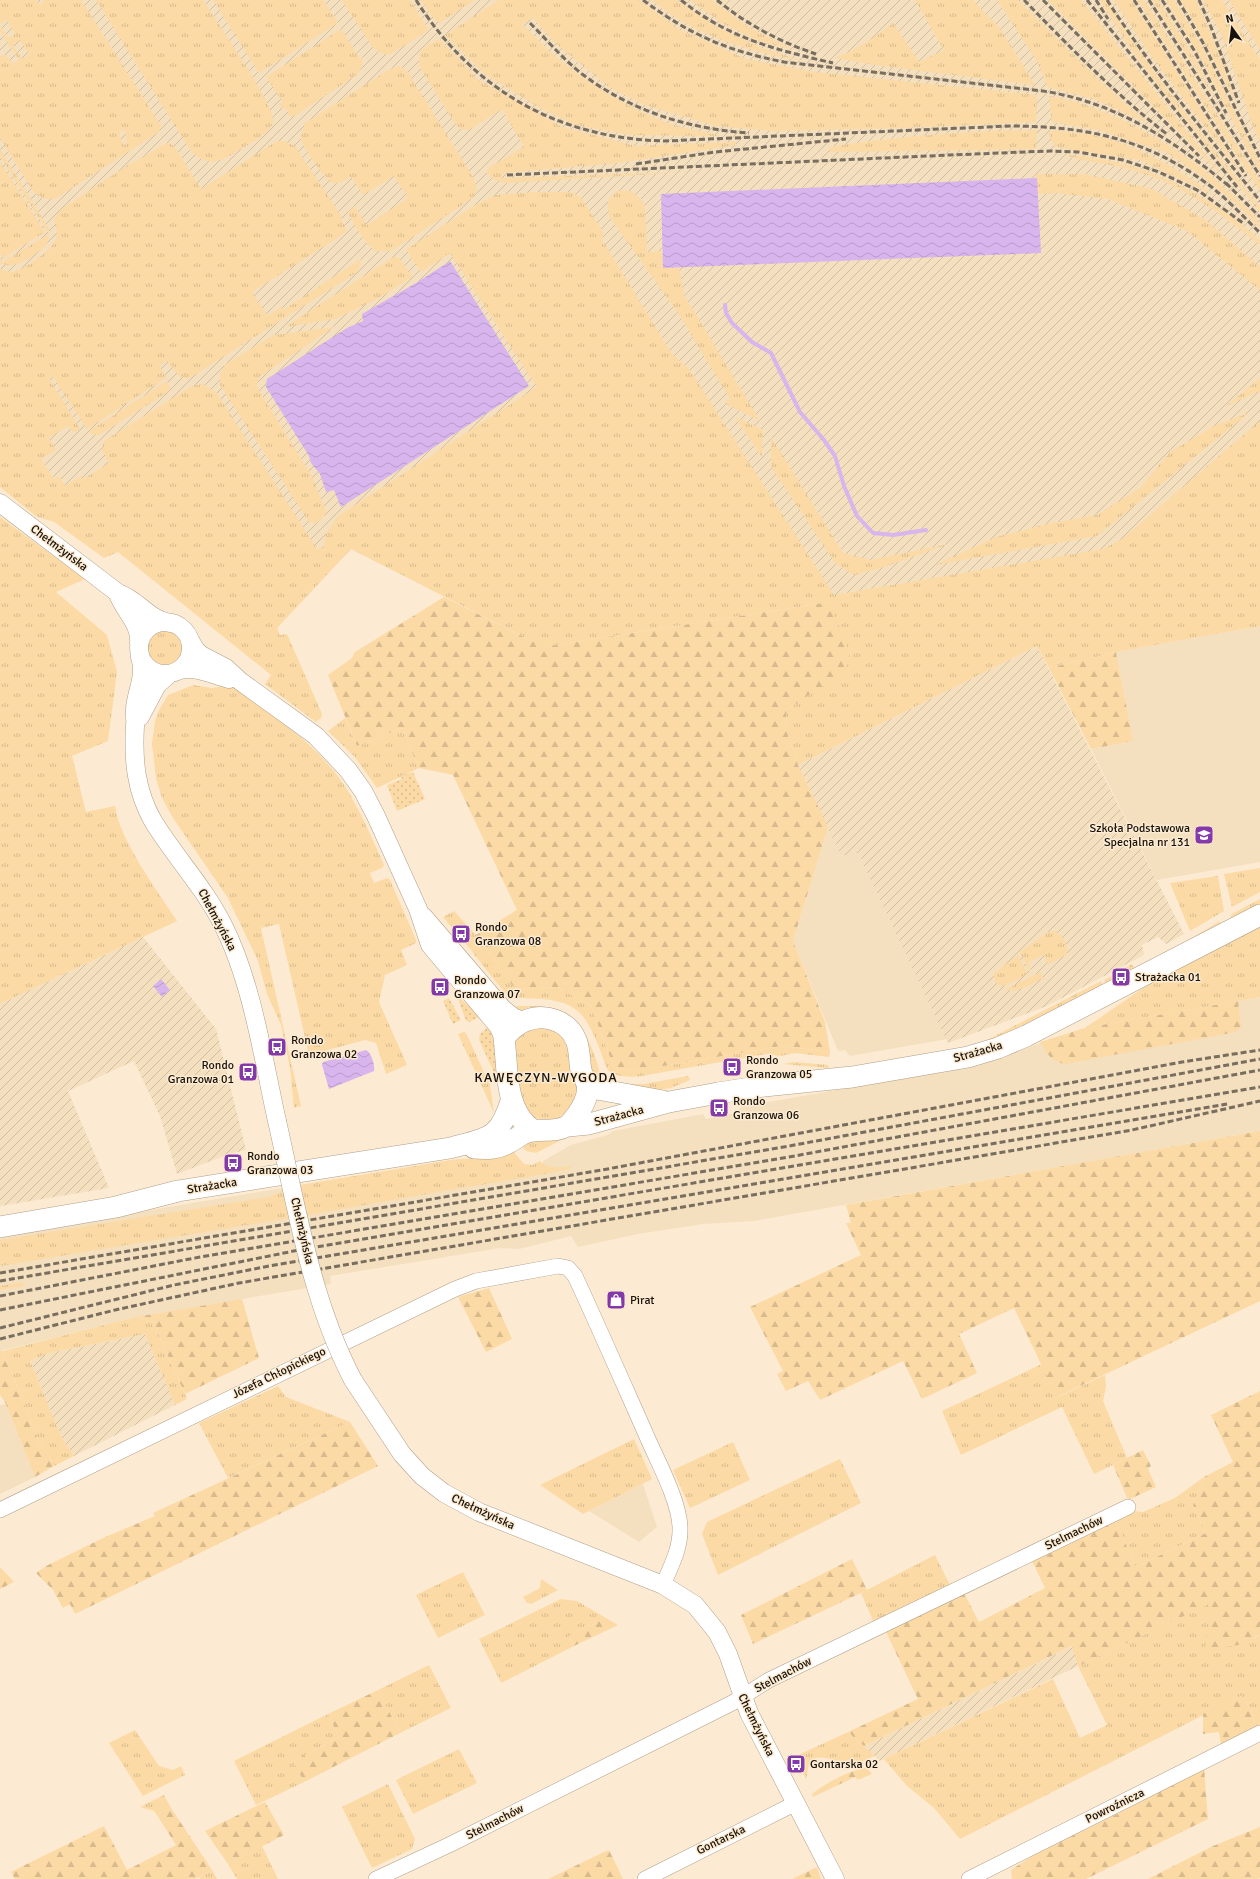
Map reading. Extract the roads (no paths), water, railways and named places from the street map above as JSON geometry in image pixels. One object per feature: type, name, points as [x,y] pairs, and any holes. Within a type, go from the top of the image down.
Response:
[{"type":"main road","name":"Strażacka","points":[[568,1126],[589,1124],[669,1102],[764,1086],[868,1074],[968,1057],[998,1048],[1033,1032],[1260,915]]},
{"type":"main road","points":[[539,1017],[558,1021],[566,1026],[576,1040],[582,1074],[586,1082],[587,1093],[584,1105],[568,1126],[554,1130],[533,1130],[521,1120],[511,1101],[504,1038],[524,1021],[539,1017]]},
{"type":"main road","name":"Strażacka","points":[[586,1082],[597,1089],[669,1102]]},
{"type":"main road","name":"Strażacka","points":[[0,1227],[112,1208],[174,1192],[450,1148],[493,1135],[504,1122],[511,1101]]},
{"type":"main road","name":"Strażacka","points":[[450,1148],[490,1149],[533,1130]]},
{"type":"street","name":"Chełmżyńska","points":[[0,503],[118,592],[129,596],[154,618],[170,623]]},
{"type":"street","name":"Chełmżyńska","points":[[118,592],[121,602],[138,629],[143,674],[135,708],[134,761],[141,793],[154,821],[206,896],[231,942],[246,986],[318,1297],[332,1337],[353,1380],[402,1454],[422,1476],[444,1493],[484,1515],[663,1585],[688,1600],[711,1623],[726,1650],[742,1697],[756,1726],[835,1879]]},
{"type":"street","points":[[240,682],[197,670],[188,669],[162,675],[151,671],[146,667],[140,650],[145,631],[150,626],[170,623],[183,629],[195,649],[201,655],[226,668],[240,682],[316,736],[348,770],[372,807],[418,909],[430,945],[498,1026],[504,1038]]},
{"type":"street","points":[[174,673],[189,659],[191,648],[190,640]]},
{"type":"street","name":"Chełmżyńska","points":[[135,724],[157,685],[174,673]]},
{"type":"street","points":[[418,909],[503,1009],[513,1017],[524,1021]]},
{"type":"street","name":"Józefa Chłopickiego","points":[[0,1510],[455,1289],[476,1281],[555,1266],[568,1268],[574,1273],[662,1470],[677,1511],[680,1524],[680,1542],[677,1553],[663,1585]]},
{"type":"street","name":"Stelmachów","points":[[376,1879],[458,1840],[742,1697],[769,1680],[1128,1507]]},
{"type":"street","name":"Powroźnicza","points":[[968,1879],[1260,1733]]},
{"type":"street","name":"Gontarska","points":[[645,1879],[796,1803]]},
{"type":"water","points":[[1037,178],[1041,253],[663,268],[661,194]]},
{"type":"water","points":[[450,261],[529,386],[341,507],[334,490],[326,492],[320,474],[311,463],[309,456],[266,387],[267,379],[347,328],[363,321],[362,314],[416,283]]},
{"type":"water","points":[[161,979],[170,990],[162,997],[153,986]]},
{"type":"water","points":[[366,1050],[373,1060],[374,1071],[329,1089],[322,1065],[323,1062]]},
{"type":"waterway","points":[[725,305],[726,313],[732,323],[752,342],[771,353],[800,412],[824,440],[835,456],[844,486],[857,516],[873,533],[893,535],[926,530]]},
{"type":"railway","points":[[416,0],[439,32],[464,60],[491,83],[521,103],[554,119],[588,130],[625,138],[664,141],[1010,126],[1064,129],[1115,138],[1162,156],[1186,169],[1216,190],[1260,233]]},
{"type":"railway","points":[[643,0],[677,23],[710,40],[727,47],[764,58],[784,62],[1043,91],[1069,96],[1095,104],[1119,114],[1166,139],[1230,187]]},
{"type":"railway","points":[[681,0],[717,24],[753,41],[792,53],[833,63]]},
{"type":"railway","points":[[717,0],[728,9],[764,32],[789,44],[816,54]]},
{"type":"railway","points":[[1024,0],[1111,87],[1168,135]]},
{"type":"railway","points":[[1043,0],[1199,156]]},
{"type":"railway","points":[[1087,0],[1237,187]]},
{"type":"railway","points":[[1096,0],[1108,19]]},
{"type":"railway","points":[[1107,0],[1143,52],[1200,127],[1260,201]]},
{"type":"railway","points":[[1134,0],[1246,176]]},
{"type":"railway","points":[[1149,0],[1260,176]]},
{"type":"railway","points":[[1162,0],[1194,50],[1226,113]]},
{"type":"railway","points":[[1178,0],[1202,41],[1260,158]]},
{"type":"railway","points":[[1199,0],[1211,27],[1239,103]]},
{"type":"railway","points":[[530,23],[582,74],[620,98],[661,116],[683,122],[727,131],[749,133]]},
{"type":"railway","points":[[636,164],[715,152],[846,139]]},
{"type":"railway","points":[[507,175],[950,155],[1050,151],[1078,152],[1123,160],[1159,172],[1199,191],[1243,223]]},
{"type":"railway","points":[[1226,183],[1260,217]]},
{"type":"railway","points":[[0,1273],[602,1170],[1182,1062],[1260,1050]]},
{"type":"railway","points":[[0,1281],[789,1146],[1260,1059]]},
{"type":"railway","points":[[0,1296],[200,1257],[789,1157],[1260,1070]]},
{"type":"railway","points":[[0,1310],[299,1250],[1260,1087]]},
{"type":"railway","points":[[0,1339],[115,1310],[239,1283],[1132,1130],[1260,1101]]},
{"type":"railway","points":[[0,1328],[174,1285],[269,1266],[1227,1104]]},
{"type":"place","name":"Szkoła Podstawowa Specjalna nr 131","points":[[1204,835]]},
{"type":"place","name":"Rondo Granzowa 08","points":[[461,934]]},
{"type":"place","name":"Strażacka 01","points":[[1121,977]]},
{"type":"place","name":"Rondo Granzowa 07","points":[[440,987]]},
{"type":"place","name":"Rondo Granzowa 02","points":[[277,1047]]},
{"type":"place","name":"Rondo Granzowa 05","points":[[732,1067]]},
{"type":"place","name":"Rondo Granzowa 01","points":[[248,1072]]},
{"type":"place","name":"Rondo Granzowa 06","points":[[719,1108]]},
{"type":"place","name":"Rondo Granzowa 03","points":[[233,1163]]},
{"type":"place","name":"Pirat","points":[[616,1300]]},
{"type":"place","name":"Gontarska 02","points":[[796,1764]]},
{"type":"district","name":"KAWĘCZYN-WYGODA","points":[[546,1077]]}]
